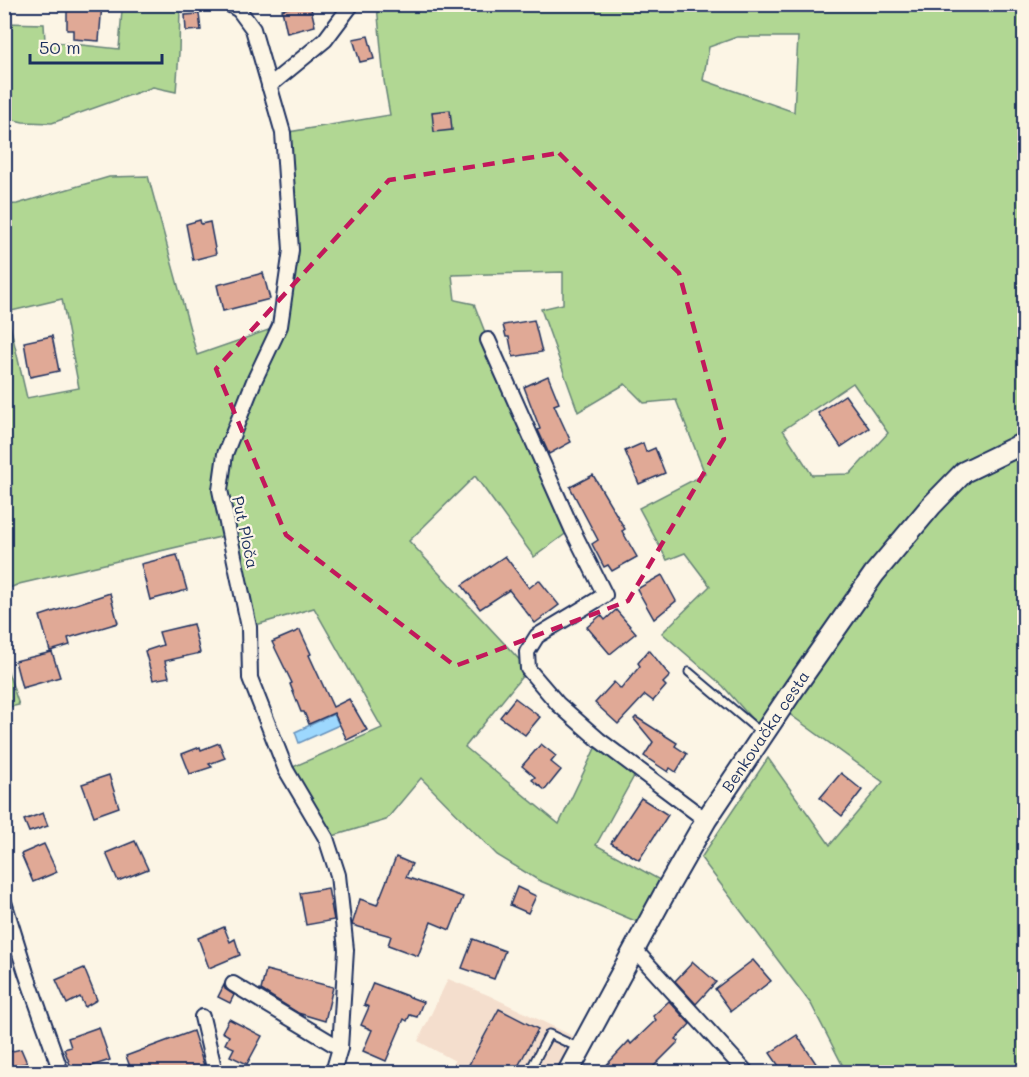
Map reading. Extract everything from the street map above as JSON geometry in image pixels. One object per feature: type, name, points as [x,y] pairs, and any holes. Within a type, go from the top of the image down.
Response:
[{"type":"main road","name":"Benkovačka cesta","points":[[568,1072],[706,820],[874,574],[931,506],[964,472],[1024,443]]},
{"type":"street","name":"Put Ploča","points":[[229,4],[239,10],[253,29],[282,133],[291,250],[280,326],[254,381],[225,454],[220,490],[249,627],[250,678],[286,770],[326,838],[338,875],[346,950],[340,1048],[333,1072]]},
{"type":"street","points":[[269,86],[325,40],[352,4]]},
{"type":"street","points":[[488,340],[563,509],[605,595],[537,636],[527,652],[528,669],[558,704],[599,740],[706,820]]},
{"type":"street","points":[[4,902],[8,925],[61,1072]]},
{"type":"street","points":[[634,949],[746,1072]]},
{"type":"street","points":[[233,984],[340,1048]]},
{"type":"street","points":[[202,1017],[215,1072]]},
{"type":"lane","points":[[689,672],[764,733]]},
{"type":"lane","points":[[529,1072],[549,1034],[581,1049]]},
{"type":"highlighted area","points":[[559,153],[679,273],[724,439],[628,601],[455,666],[286,535],[216,369],[389,180]]},
{"type":"shaded area","points":[[448,979],[488,995],[585,1042],[577,1072],[449,1072],[455,1061],[418,1041]]},
{"type":"green space","points":[[136,5],[180,5],[176,92],[153,87],[52,123],[23,122],[5,118],[5,23],[44,24],[45,41],[119,49],[122,10],[135,11]]},
{"type":"green space","points":[[377,5],[1024,5],[1024,1062],[1007,1072],[846,1072],[811,1004],[701,858],[768,758],[830,845],[883,782],[781,708],[764,733],[723,686],[662,633],[710,586],[685,553],[667,560],[639,508],[705,474],[676,400],[644,403],[625,384],[578,412],[541,309],[563,304],[563,272],[452,275],[455,300],[474,304],[572,529],[534,557],[475,476],[409,541],[528,669],[465,747],[559,824],[599,740],[638,769],[596,845],[669,885],[647,926],[538,880],[497,855],[421,778],[386,820],[326,838],[286,770],[382,728],[314,608],[249,627],[229,535],[19,584],[5,590],[4,205],[17,204],[109,177],[148,176],[197,355],[280,326],[291,250],[283,133],[390,115],[384,81]],"holes":[[[737,37],[798,37],[794,112],[703,80],[709,47]],[[62,299],[79,388],[27,398],[7,312]],[[853,383],[888,433],[850,474],[812,475],[783,430]]]},
{"type":"green space","points":[[4,660],[19,705],[5,708],[4,708]]},
{"type":"water","points":[[334,714],[339,725],[299,743],[295,732]]},
{"type":"building","points":[[67,4],[102,4],[99,41],[73,39],[73,30],[67,30]]},
{"type":"building","points":[[290,4],[310,4],[315,26],[287,33],[282,10],[291,7]]},
{"type":"building","points":[[199,14],[201,30],[186,31],[185,15]]},
{"type":"building","points":[[368,36],[374,59],[360,62],[353,39]]},
{"type":"building","points":[[450,110],[452,130],[434,132],[432,112]]},
{"type":"building","points":[[200,220],[201,224],[210,222],[216,254],[193,260],[186,224]]},
{"type":"building","points":[[263,273],[270,299],[223,311],[217,285]]},
{"type":"building","points":[[534,320],[542,352],[513,357],[509,337],[506,337],[503,325]]},
{"type":"building","points":[[52,336],[59,371],[30,377],[24,342]]},
{"type":"building","points":[[548,376],[559,403],[554,405],[571,442],[549,454],[538,430],[540,429],[524,387]]},
{"type":"building","points":[[845,395],[869,428],[841,447],[818,413]]},
{"type":"building","points":[[643,443],[646,452],[655,448],[665,473],[639,484],[625,451]]},
{"type":"building","points":[[593,475],[625,529],[622,531],[637,557],[612,571],[608,565],[604,567],[592,544],[598,540],[570,487]]},
{"type":"building","points":[[177,555],[187,590],[150,600],[141,564]]},
{"type":"building","points":[[505,556],[529,588],[539,580],[559,605],[535,623],[509,590],[480,609],[462,585]]},
{"type":"building","points":[[662,575],[676,601],[654,619],[637,589]]},
{"type":"building","points":[[110,593],[118,623],[68,638],[70,645],[50,651],[40,616]]},
{"type":"building","points":[[616,610],[636,633],[610,654],[587,627],[601,615],[605,620]]},
{"type":"building","points":[[193,624],[200,653],[165,661],[169,677],[153,680],[145,651],[163,645],[159,632]]},
{"type":"building","points":[[300,630],[333,707],[349,699],[367,730],[347,740],[334,713],[309,724],[304,712],[301,712],[290,684],[292,683],[272,642]]},
{"type":"building","points":[[649,650],[670,676],[663,683],[666,686],[653,701],[645,695],[618,724],[595,703],[614,682],[621,689],[640,666],[638,663]]},
{"type":"building","points":[[52,652],[60,677],[22,688],[15,661]]},
{"type":"building","points":[[515,698],[540,717],[525,735],[500,717]]},
{"type":"building","points":[[636,717],[677,743],[675,746],[687,754],[676,772],[670,768],[668,772],[644,756],[653,742],[634,719]]},
{"type":"building","points":[[219,743],[225,758],[209,764],[212,767],[190,774],[182,754]]},
{"type":"building","points":[[541,744],[556,756],[551,762],[561,770],[545,790],[532,780],[535,777],[522,766]]},
{"type":"building","points":[[841,773],[862,790],[842,816],[820,798]]},
{"type":"building","points":[[109,775],[119,807],[94,816],[82,784]]},
{"type":"building","points":[[641,798],[668,815],[639,860],[611,843]]},
{"type":"building","points":[[43,813],[48,826],[29,832],[24,820]]},
{"type":"building","points":[[135,841],[148,869],[118,881],[106,853]]},
{"type":"building","points":[[44,844],[57,872],[33,882],[21,854]]},
{"type":"building","points":[[396,857],[412,864],[406,877],[463,897],[450,930],[431,922],[418,956],[388,945],[391,936],[352,925],[360,899],[377,905]]},
{"type":"building","points":[[517,887],[536,896],[528,913],[510,905]]},
{"type":"building","points":[[328,888],[334,920],[306,925],[300,893]]},
{"type":"building","points":[[224,927],[230,942],[235,939],[240,955],[209,968],[198,938]]},
{"type":"building","points":[[473,939],[505,951],[494,979],[462,968]]},
{"type":"building","points":[[753,960],[771,981],[731,1011],[715,989]]},
{"type":"building","points":[[693,962],[716,982],[696,1004],[675,981]]},
{"type":"building","points":[[84,968],[97,1000],[85,1007],[80,997],[67,1004],[56,980]]},
{"type":"building","points":[[266,970],[333,987],[325,1021],[298,1013],[261,990]]},
{"type":"building","points":[[373,983],[423,1002],[417,1017],[410,1015],[407,1021],[404,1019],[386,1061],[363,1051],[372,1030],[361,1025],[369,1007],[364,1005]]},
{"type":"building","points":[[224,985],[225,989],[234,995],[230,1003],[218,997]]},
{"type":"building","points":[[669,1001],[690,1024],[676,1039],[679,1041],[648,1072],[600,1072],[629,1041],[631,1044],[656,1020],[653,1016]]},
{"type":"building","points":[[499,1009],[538,1029],[515,1072],[465,1072]]},
{"type":"building","points":[[229,1019],[262,1036],[247,1064],[230,1056],[234,1048],[225,1044],[229,1036],[222,1032]]},
{"type":"building","points":[[99,1027],[110,1060],[73,1072],[64,1049],[71,1047],[68,1038]]},
{"type":"building","points":[[193,1031],[205,1069],[196,1072],[132,1072],[126,1056]]},
{"type":"building","points":[[797,1035],[817,1065],[805,1072],[783,1072],[770,1053]]},
{"type":"building","points":[[21,1049],[27,1063],[4,1068],[4,1053]]}]
